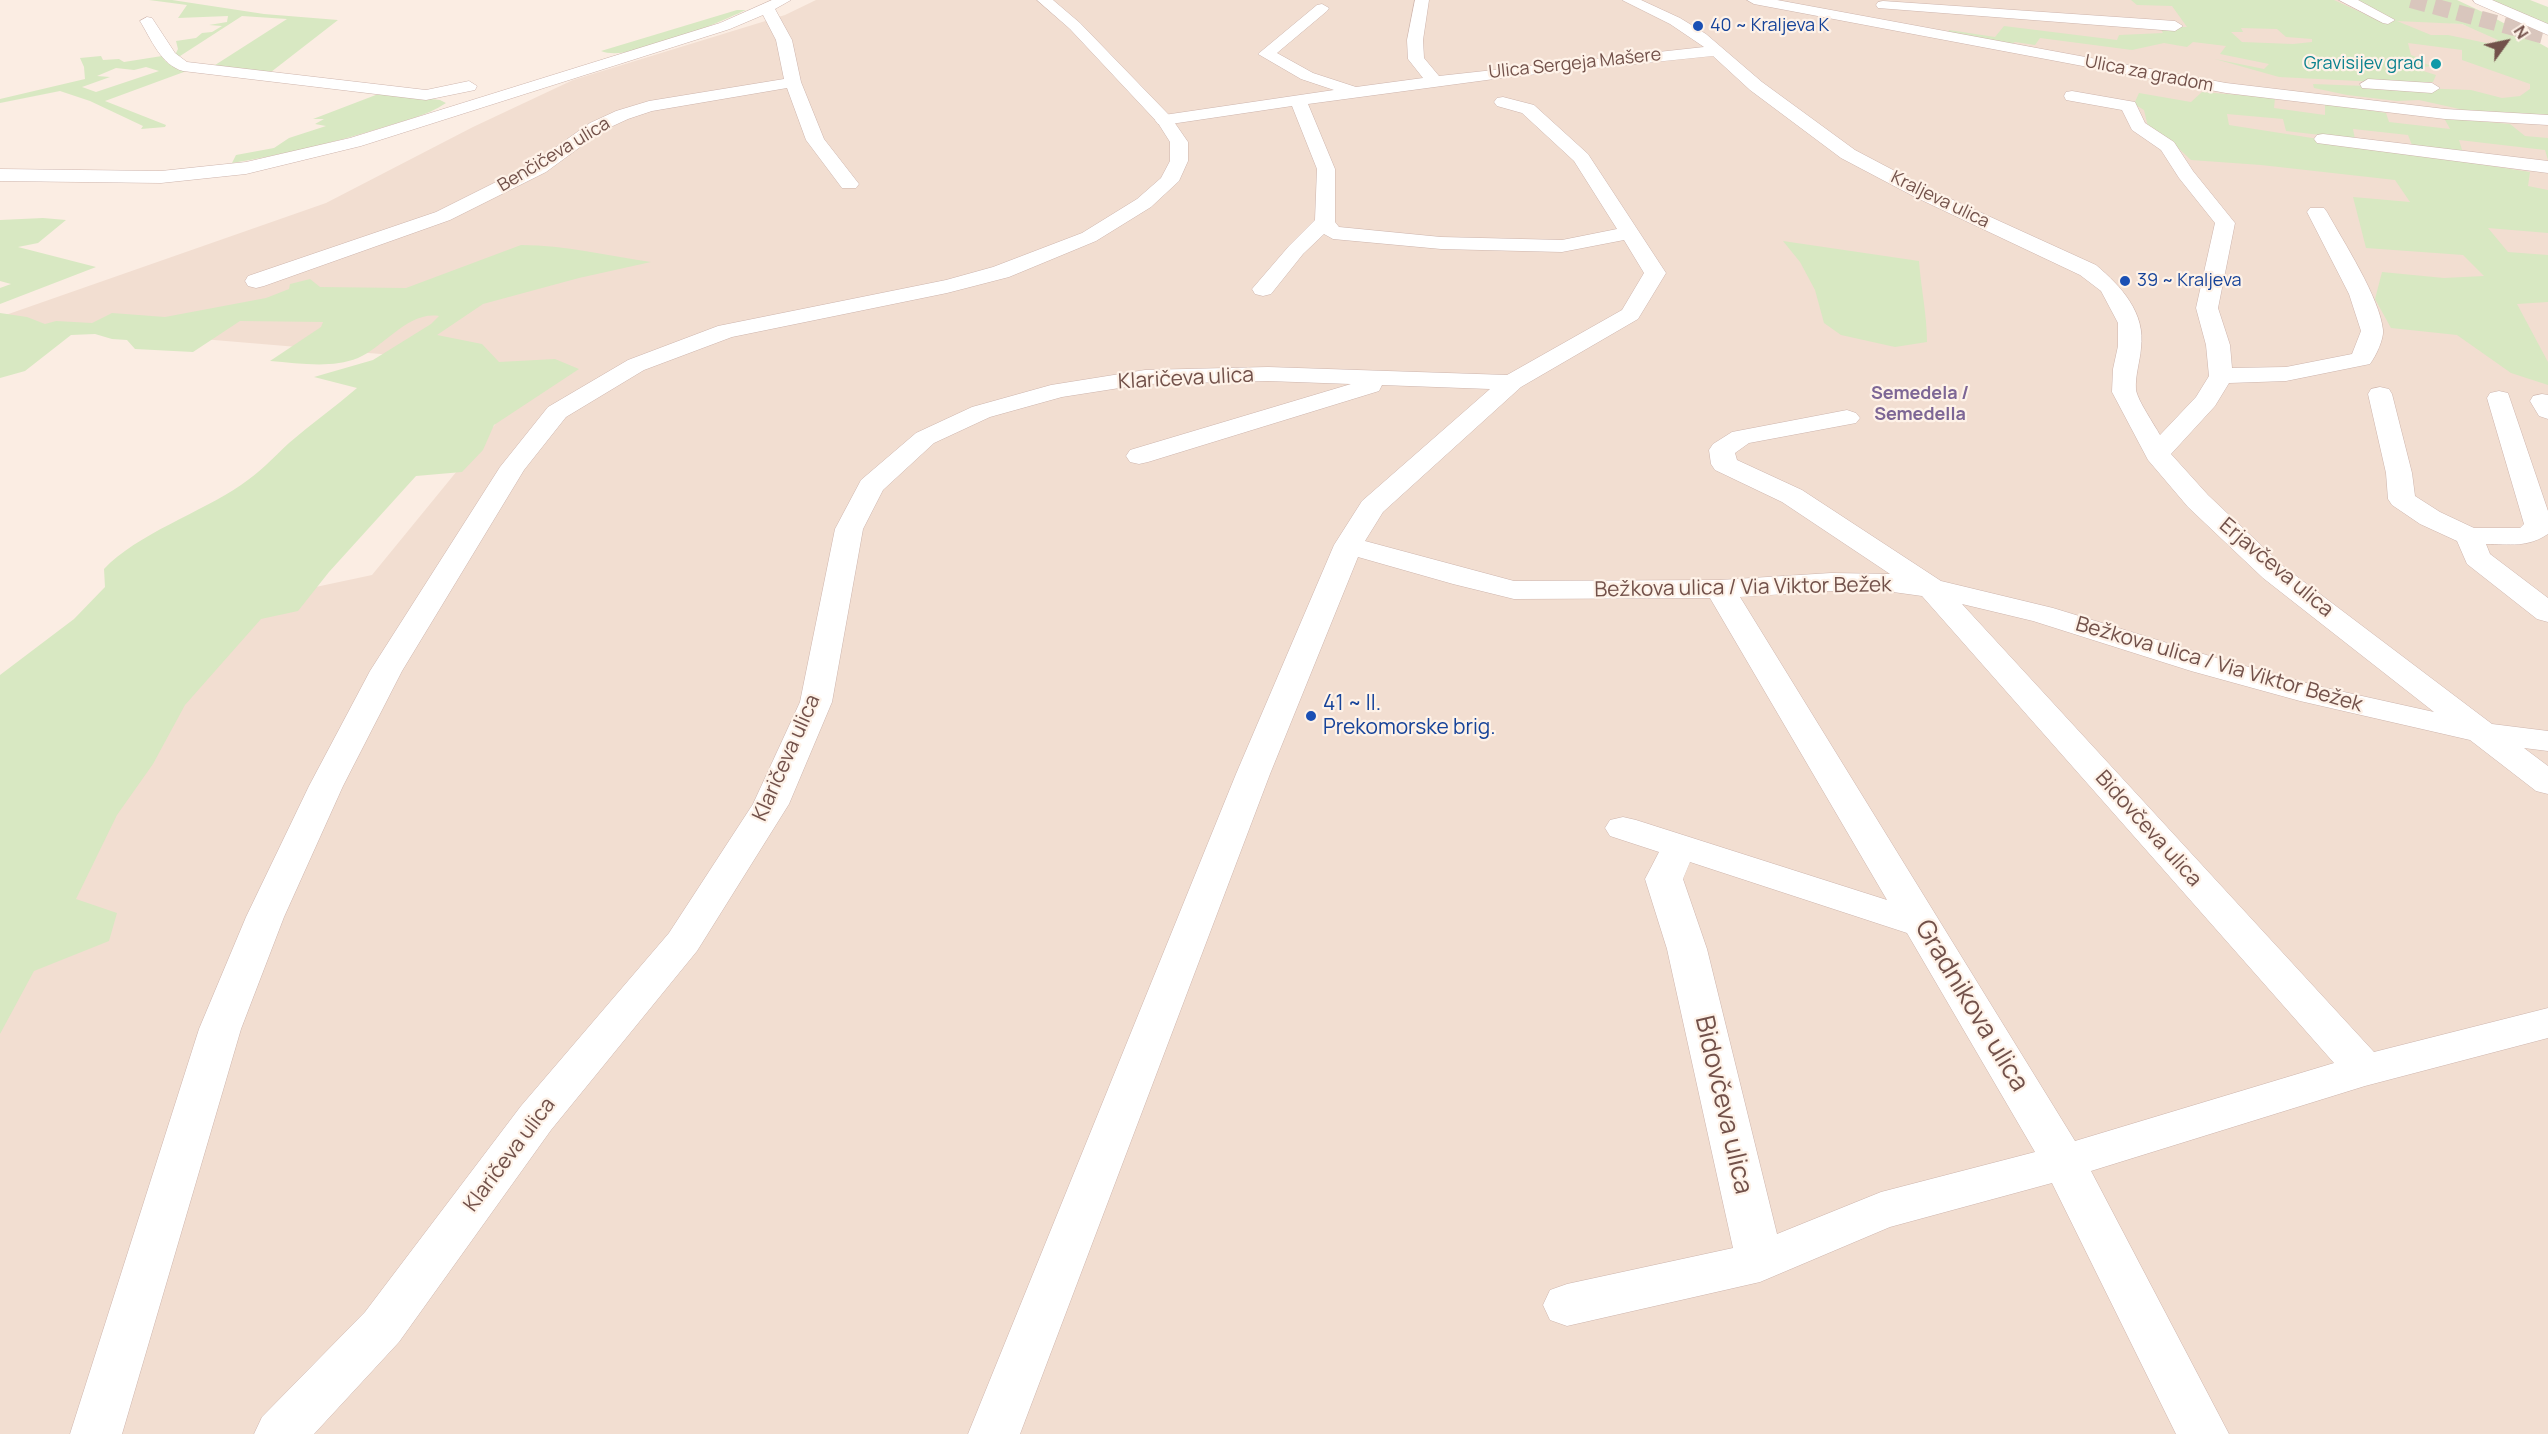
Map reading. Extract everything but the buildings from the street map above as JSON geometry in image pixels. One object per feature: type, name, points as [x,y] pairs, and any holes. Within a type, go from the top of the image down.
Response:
[{"type":"street","points":[[0,175],[161,177],[246,168],[355,142],[725,26],[784,0]]},
{"type":"street","points":[[96,1434],[220,1029],[265,917],[326,786],[386,671],[513,467],[557,412],[636,365],[726,331],[947,286],[1001,272],[1089,237],[1144,203],[1169,181],[1179,161],[1179,142],[1164,120],[1075,27],[1044,0]]},
{"type":"street","points":[[1422,0],[1415,40],[1416,59],[1434,81]]},
{"type":"street","points":[[1632,1],[1660,0]]},
{"type":"street","points":[[2346,0],[2388,20]]},
{"type":"street","points":[[2480,0],[2548,30]]},
{"type":"street","name":"Kraljeva ulica","points":[[1632,1],[1675,21],[1701,37],[1756,86],[1848,154],[1923,193],[2088,270],[2109,286],[2120,302],[2129,323],[2130,346],[2125,369],[2124,392],[2157,454]]},
{"type":"street","points":[[1761,1],[1861,4],[2175,26]]},
{"type":"street","name":"Ulica za gradom","points":[[1761,1],[2226,88],[2445,114],[2548,120]]},
{"type":"street","points":[[767,8],[784,40],[793,82],[815,140],[849,184]]},
{"type":"street","name":"Ulica Sergeja Mašere","points":[[1322,8],[1266,54],[1307,76],[1357,92]]},
{"type":"street","points":[[147,21],[169,57],[183,66],[426,95],[484,83]]},
{"type":"street","name":"Ulica Sergeja Mašere","points":[[1164,120],[1591,61],[1717,51]]},
{"type":"street","points":[[505,78],[582,59],[602,58],[614,61]]},
{"type":"street","points":[[2309,81],[2276,82],[2282,87],[2295,90],[2432,107],[2445,114]]},
{"type":"street","name":"Benčičeva ulica","points":[[256,281],[452,212],[539,168],[596,127],[622,115],[649,106],[793,82]]},
{"type":"street","points":[[2355,83],[2432,88]]},
{"type":"street","points":[[2072,96],[2129,106],[2138,126],[2168,146],[2186,174],[2225,223],[2207,308],[2218,345],[2221,376],[2206,401],[2157,454]]},
{"type":"street","points":[[1298,100],[1326,170],[1325,222],[1333,233],[1441,243],[1562,246],[1630,233]]},
{"type":"street","points":[[994,1434],[1253,774],[1348,545],[1372,507],[1512,382],[1630,314],[1655,273],[1581,158],[1528,109],[1503,102]]},
{"type":"street","points":[[2323,139],[2548,167]]},
{"type":"street","points":[[2221,376],[2286,374],[2362,359],[2372,331],[2360,294],[2317,212]]},
{"type":"street","points":[[1263,289],[1296,250],[1325,222]]},
{"type":"street","name":"Klaričeva ulica","points":[[280,1434],[382,1327],[536,1118],[683,942],[771,804],[816,702],[849,529],[871,486],[925,438],[981,412],[1060,390],[1145,377],[1268,374],[1512,382]]},
{"type":"street","points":[[1139,456],[1398,378]]},
{"type":"street","points":[[2380,394],[2399,473],[2402,499],[2430,518],[2469,536],[2526,536],[2539,527],[2499,398]]},
{"type":"street","points":[[1847,418],[1740,437],[1722,450],[1724,464],[1792,496],[1931,588]]},
{"type":"street","name":"Erjavčeva ulica","points":[[2157,454],[2198,501],[2273,572],[2548,783]]},
{"type":"street","points":[[2469,536],[2477,558],[2548,613]]},
{"type":"street","name":"Bežkova ulica / Via Viktor Bežek","points":[[1348,545],[1514,590],[1720,589],[1831,582],[1886,582],[1931,588],[2042,614],[2202,664],[2311,694],[2485,733],[2548,741]]},
{"type":"street","name":"Bidovčeva ulica","points":[[1931,588],[2365,1070]]},
{"type":"street","name":"Gradnikova ulica","points":[[1720,589],[2064,1162],[2203,1434]]},
{"type":"street","points":[[1623,828],[1921,924]]},
{"type":"street","name":"Bidovčeva ulica","points":[[1680,846],[1664,879],[1687,949],[1760,1262]]},
{"type":"street","points":[[1567,1305],[1760,1262],[1881,1211],[2064,1162],[2365,1070],[2548,1023]]},
{"type":"shaded area","points":[[816,0],[2351,0],[2437,22],[2462,24],[2548,57],[2548,1434],[0,1434],[0,1014],[130,773],[264,598],[372,575],[515,400],[559,369],[0,322],[0,317],[326,203],[473,127],[573,80],[785,15]]},
{"type":"green space","points":[[149,0],[172,0],[264,14],[338,20],[271,72],[212,67],[287,19],[242,16],[177,58],[175,55],[178,49],[176,41],[196,38],[202,33],[212,32],[222,26],[209,25],[227,22],[228,16],[178,18],[187,5]]},
{"type":"green space","points":[[2131,0],[2334,0],[2380,21],[2393,21],[2351,0],[2457,0],[2548,48],[2548,115],[2464,110],[2419,100],[2397,101],[2347,95],[2314,88],[2313,84],[2471,90],[2502,98],[2520,96],[2530,89],[2530,84],[2462,60],[2462,50],[2408,43],[2411,55],[2422,59],[2415,60],[2432,66],[2414,68],[2436,75],[2433,82],[2377,82],[2279,77],[2215,59],[2264,69],[2269,64],[2220,54],[2226,46],[2193,42],[2187,47],[2164,43],[2132,50],[2040,38],[2035,45],[2015,42],[2008,46],[1948,34],[1949,30],[1995,37],[2004,26],[2117,40],[2119,35],[2163,33],[2160,27],[2187,27],[2172,6],[2137,5]],"holes":[[[2397,21],[2462,24],[2498,40],[2491,44],[2448,35],[2431,35]],[[2241,28],[2277,29],[2286,37],[2312,39],[2312,42],[2293,44],[2242,42],[2231,32],[2243,32]]]},
{"type":"green space","points":[[2490,0],[2530,0],[2548,7],[2548,27]]},
{"type":"green space","points":[[737,10],[746,10],[652,47],[614,53],[601,51]]},
{"type":"green space","points":[[101,56],[103,60],[119,59],[124,62],[162,56],[171,65],[192,69],[105,101],[166,125],[165,127],[141,129],[143,126],[90,101],[60,91],[0,103],[0,99],[85,79],[84,67],[80,58]],"holes":[[[146,67],[159,71],[96,92],[82,87],[110,77],[97,76],[116,68],[134,70]]]},
{"type":"green space","points":[[2202,92],[2275,98],[2274,108],[2325,115],[2325,103],[2386,113],[2389,122],[2450,129],[2444,118],[2510,124],[2525,136],[2548,138],[2548,160],[2545,150],[2459,140],[2463,153],[2412,145],[2408,135],[2353,129],[2355,139],[2286,131],[2283,119],[2227,114],[2229,125],[2530,172],[2528,186],[2548,190],[2548,233],[2488,228],[2508,252],[2548,255],[2548,302],[2517,304],[2548,362],[2548,385],[2511,373],[2457,335],[2391,328],[2375,299],[2382,272],[2444,278],[2484,276],[2463,255],[2366,248],[2353,197],[2410,202],[2395,180],[2261,165],[2191,160],[2175,145],[2148,127],[2144,110],[2134,104],[2139,93],[2191,102]]},
{"type":"green space","points":[[381,93],[440,100],[446,103],[414,118],[344,139],[232,163],[236,155],[274,148],[289,138],[326,126],[315,124],[324,119],[313,119]]},
{"type":"green space","points":[[43,218],[66,220],[38,243],[18,247],[96,267],[0,304],[0,288],[11,284],[0,281],[0,220]]},
{"type":"green space","points":[[1783,241],[1919,261],[1927,342],[1895,347],[1841,335],[1824,323],[1815,290],[1800,262]]},
{"type":"green space","points":[[521,245],[570,249],[651,262],[579,278],[483,304],[437,335],[482,344],[499,362],[555,359],[579,369],[494,425],[483,450],[462,472],[416,476],[329,572],[298,611],[261,619],[185,705],[153,764],[117,815],[76,899],[117,913],[109,941],[34,971],[0,1034],[0,675],[74,619],[105,587],[104,569],[118,556],[151,534],[241,485],[357,388],[314,377],[373,360],[431,324],[439,316],[428,316],[407,324],[358,358],[325,364],[270,361],[321,327],[323,322],[240,321],[193,352],[135,349],[127,340],[95,334],[71,335],[25,371],[0,378],[0,313],[27,317],[45,324],[56,321],[92,323],[112,313],[165,317],[266,298],[289,289],[290,284],[310,279],[320,287],[406,288]]},
{"type":"tunnel","points":[[2411,0],[2548,37]]},
{"type":"place","name":"40 ~ Kraljeva K","points":[[1698,26]]},
{"type":"place","name":"Gravisijev grad","points":[[2436,64]]},
{"type":"place","name":"39 ~ Kraljeva","points":[[2125,281]]},
{"type":"place","name":"41 ~ II. Prekomorske brig.","points":[[1311,716]]},
{"type":"district","name":"Semedela / Semedella","points":[[1920,404]]}]
